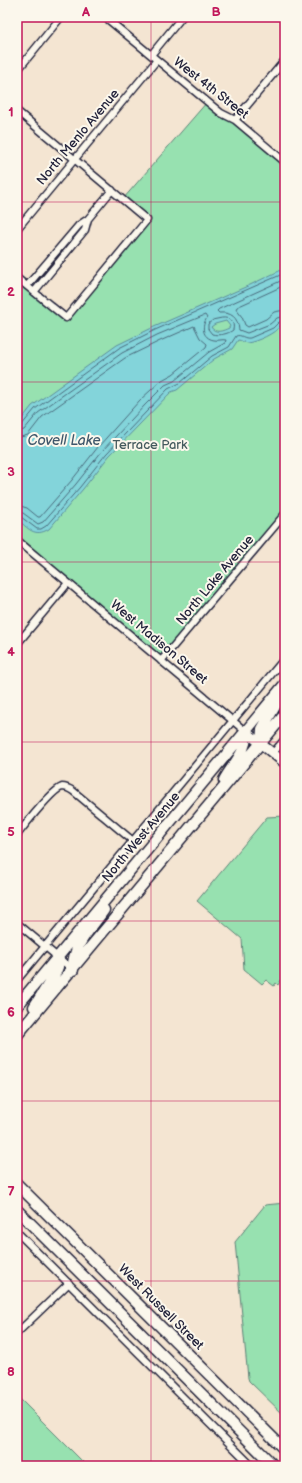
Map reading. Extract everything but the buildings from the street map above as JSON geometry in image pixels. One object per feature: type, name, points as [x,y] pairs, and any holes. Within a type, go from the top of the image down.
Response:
[{"type":"main road","name":"North West Avenue","points":[[17,1006],[285,684]]},
{"type":"main road","points":[[261,744],[262,729],[285,687]]},
{"type":"main road","points":[[17,1035],[73,970],[285,714]]},
{"type":"main road","name":"West Madison Street","points":[[245,731],[285,764]]},
{"type":"main road","points":[[217,796],[228,773],[245,746],[247,737],[245,731]]},
{"type":"main road","points":[[73,970],[73,958],[77,948],[110,902],[124,878]]},
{"type":"main road","points":[[26,1024],[26,1020],[34,1006],[56,972],[58,967],[58,957]]},
{"type":"main road","name":"West Russell Street","points":[[17,1184],[285,1450]]},
{"type":"main road","points":[[17,1210],[274,1466]]},
{"type":"street","points":[[17,71],[61,17]]},
{"type":"street","name":"West 4th Street","points":[[105,17],[221,114],[235,120],[285,162]]},
{"type":"street","points":[[151,55],[182,17]]},
{"type":"street","name":"North Menlo Avenue","points":[[17,228],[157,60]]},
{"type":"street","points":[[235,120],[285,60]]},
{"type":"street","points":[[17,111],[147,220],[66,318],[17,278]]},
{"type":"street","points":[[27,286],[79,225],[88,219],[112,190]]},
{"type":"street","points":[[34,292],[85,230],[88,219]]},
{"type":"street","name":"North Lake Avenue","points":[[161,661],[285,514]]},
{"type":"street","name":"West Madison Street","points":[[17,540],[245,731]]},
{"type":"street","points":[[17,644],[68,583]]},
{"type":"street","name":"North West Avenue","points":[[17,980],[285,658]]},
{"type":"street","points":[[273,754],[285,739]]},
{"type":"street","points":[[17,835],[52,794],[59,788],[64,787],[73,791],[133,841]]},
{"type":"street","points":[[17,923],[73,970]]},
{"type":"street","points":[[17,1232],[252,1466]]},
{"type":"street","points":[[17,1333],[69,1283]]},
{"type":"green space","name":"Terrace Park","points":[[207,102],[235,120],[285,164],[285,513],[161,661],[17,541],[17,277],[66,318],[147,220],[123,199]]},
{"type":"green space","points":[[285,816],[285,979],[281,980],[278,985],[276,983],[274,986],[266,980],[262,984],[244,969],[242,939],[197,901],[267,817]]},
{"type":"green space","points":[[285,1203],[285,1416],[249,1381],[248,1378],[235,1242],[265,1205]]},
{"type":"green space","points":[[17,1396],[87,1466],[17,1466]]},
{"type":"water","name":"Covell Lake","points":[[285,269],[285,325],[280,326],[278,329],[265,337],[255,341],[247,343],[238,340],[232,349],[214,359],[177,390],[171,392],[109,456],[49,529],[44,532],[35,532],[17,519],[17,425],[32,406],[117,345]],"holes":[[[226,321],[230,326],[229,328],[219,331],[215,331],[211,327],[215,324]]]}]
